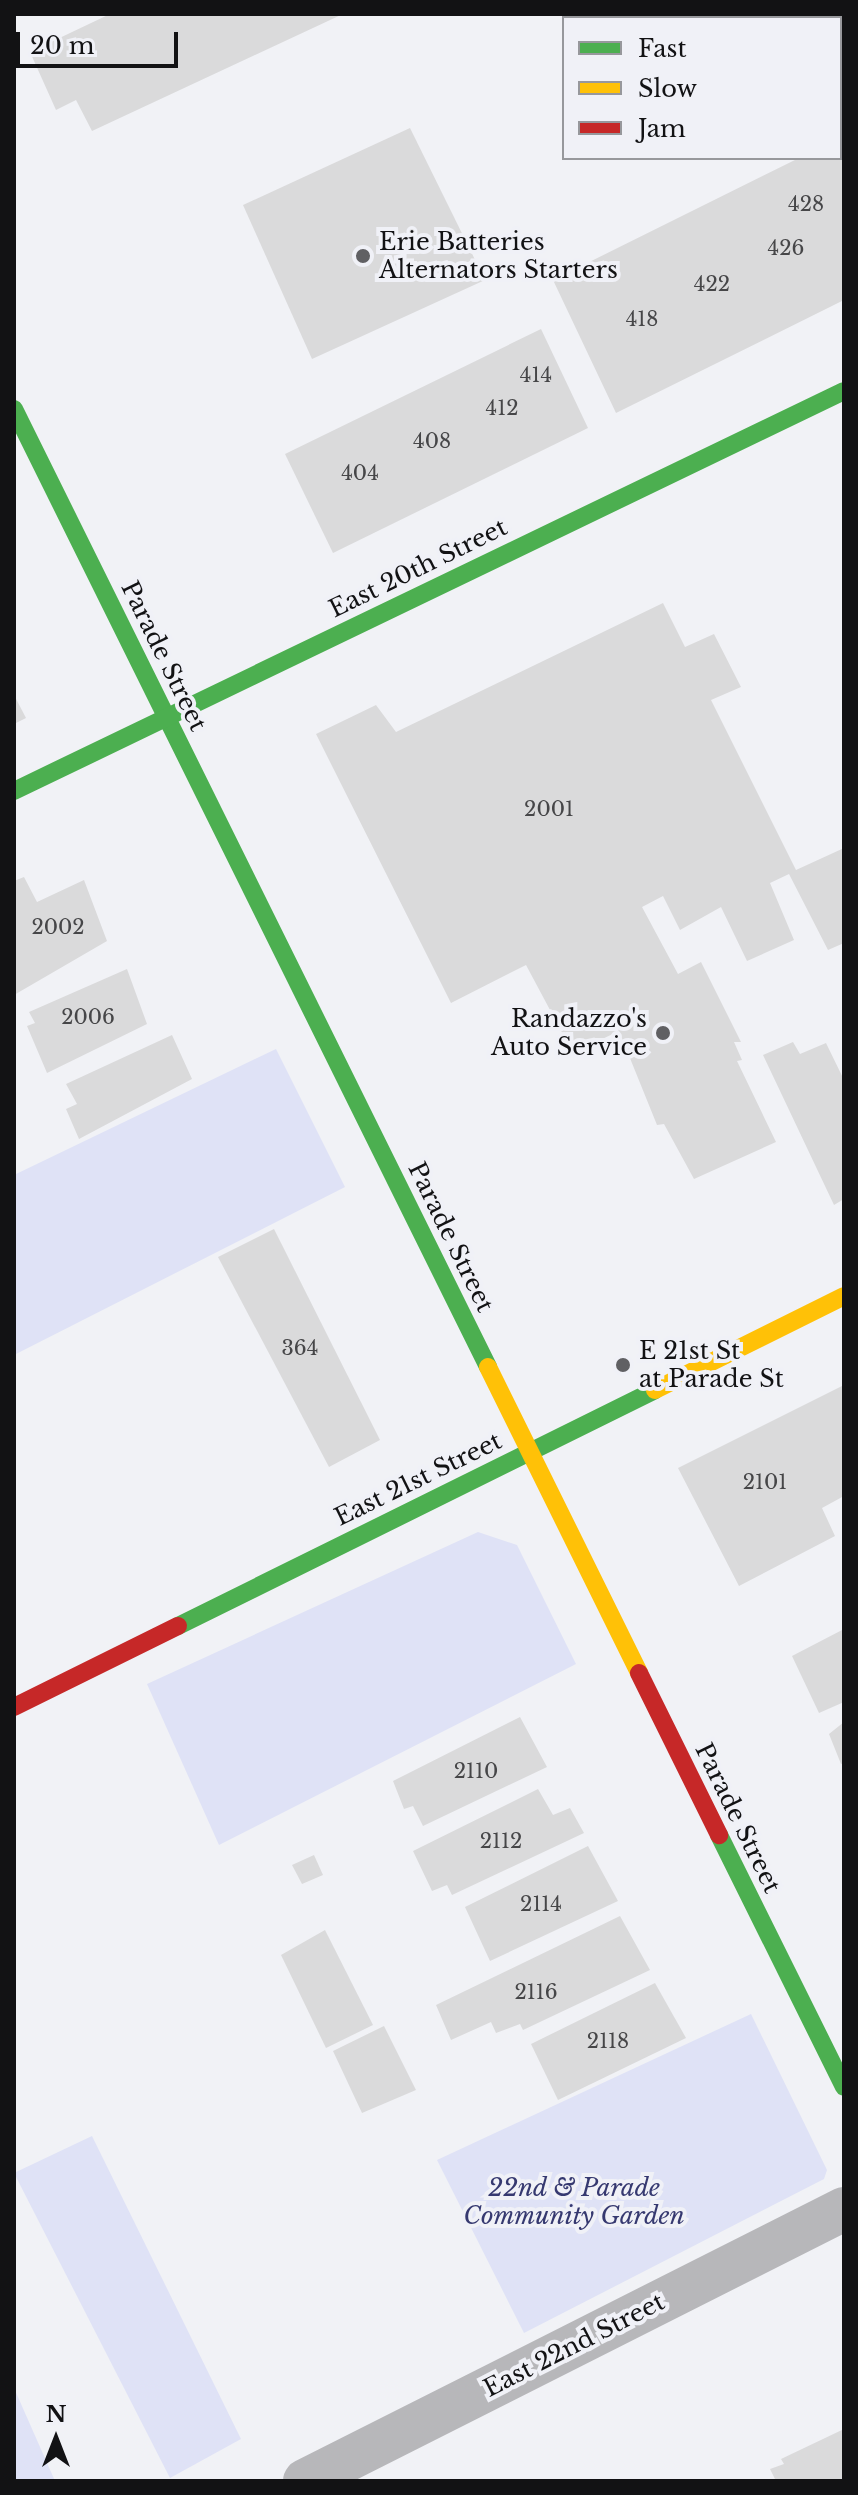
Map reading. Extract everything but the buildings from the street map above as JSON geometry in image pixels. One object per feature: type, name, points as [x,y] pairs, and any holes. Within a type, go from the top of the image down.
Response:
[{"type":"main road","name":"East 20th Street","points":[[14,791],[844,391]]},
{"type":"main road","name":"Parade Street","points":[[14,409],[844,2087]]},
{"type":"main road","name":"East 21st Street","points":[[14,1707],[844,1296]]},
{"type":"street","name":"East 22nd Street","points":[[305,2481],[844,2209]]},
{"type":"green space","points":[[276,1049],[345,1187],[14,1355],[14,1175]]},
{"type":"green space","points":[[478,1532],[517,1545],[576,1664],[219,1845],[147,1684]]},
{"type":"green space","name":"22nd & Parade Community Garden","points":[[751,2014],[827,2170],[824,2179],[524,2333],[437,2160]]},
{"type":"green space","points":[[92,2136],[241,2439],[170,2478],[14,2173]]},
{"type":"green space","points":[[14,2388],[55,2481],[14,2481]]},
{"type":"traffic: fast","points":[[14,791],[844,391]]},
{"type":"traffic: fast","points":[[14,409],[488,1367]]},
{"type":"traffic: fast","points":[[178,1626],[655,1390]]},
{"type":"traffic: fast","points":[[719,1835],[844,2087]]},
{"type":"traffic: slow","points":[[655,1390],[844,1296]]},
{"type":"traffic: slow","points":[[488,1367],[639,1673]]},
{"type":"traffic: jam","points":[[14,1707],[178,1626]]},
{"type":"traffic: jam","points":[[639,1673],[719,1835]]},
{"type":"place","name":"Erie Batteries Alternators Starters","points":[[363,256]]},
{"type":"place","name":"Randazzo's Auto Service","points":[[663,1033]]},
{"type":"place","name":"E 21st St at Parade St","points":[[623,1365]]}]
